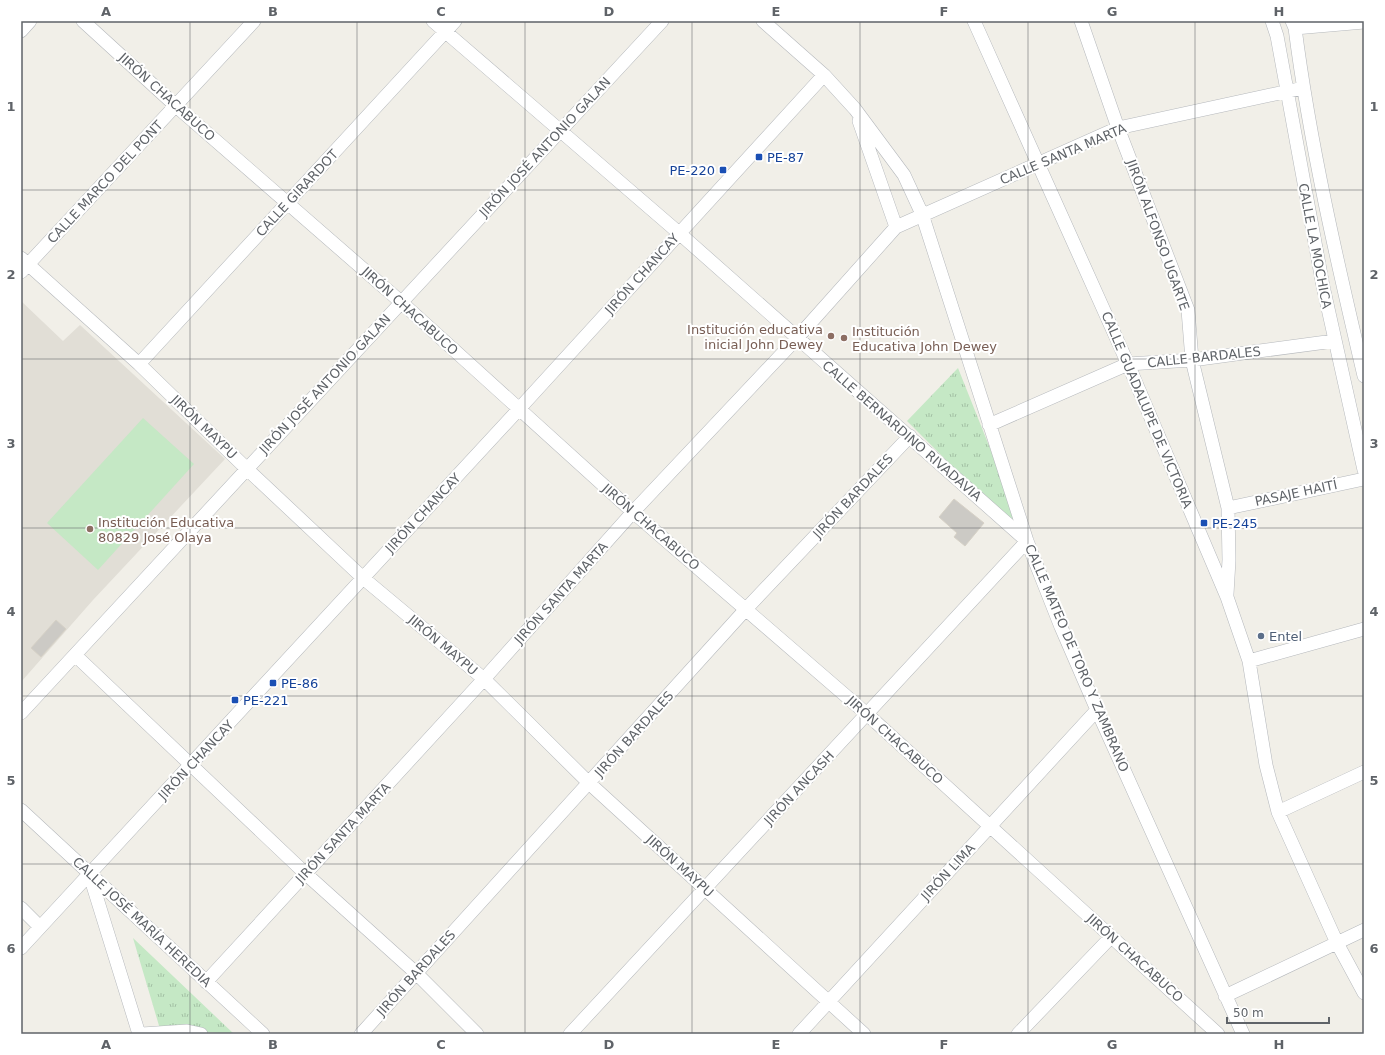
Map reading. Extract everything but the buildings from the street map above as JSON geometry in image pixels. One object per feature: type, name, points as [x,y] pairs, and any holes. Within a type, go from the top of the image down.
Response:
[{"type":"street","points":[[21,31],[30,21]]},
{"type":"street","name":"JIRÓN CHACABUCO","points":[[83,21],[176,106],[401,302],[633,512],[746,608],[868,715],[1218,1034]]},
{"type":"street","name":"CALLE MARCO DEL PONT","points":[[23,265],[176,106],[254,21]]},
{"type":"street","name":"CALLE BERNARDINO RIVADAVIA","points":[[433,21],[679,233],[910,436],[1027,542]]},
{"type":"street","name":"CALLE GIRARDOT","points":[[139,364],[455,21]]},
{"type":"street","name":"JIRÓN JOSÉ ANTONIO GALAN","points":[[21,713],[662,21]]},
{"type":"street","name":"CALLE MATEO DE TORO Y ZAMBRANO","points":[[763,21],[824,75],[855,109],[904,175],[922,214],[1027,542],[1061,627],[1225,996],[1239,1033]]},
{"type":"street","name":"CALLE GUADALUPE DE VICTORIA","points":[[974,21],[1128,364],[1226,597],[1249,661],[1266,765],[1278,812],[1337,942],[1364,993]]},
{"type":"street","name":"JIRÓN ALFONSO UGARTE","points":[[1082,21],[1118,128],[1186,303],[1192,360],[1228,508],[1229,560],[1226,597]]},
{"type":"street","name":"CALLE LA MOCHICA","points":[[1272,21],[1277,36],[1286,91],[1334,341],[1364,470]]},
{"type":"street","points":[[1294,24],[1364,22]]},
{"type":"street","name":"CALLE LA MOCHICA","points":[[1294,24],[1303,88],[1343,286],[1364,376]]},
{"type":"street","name":"JIRÓN CHANCAY","points":[[21,948],[519,409],[824,75]]},
{"type":"street","name":"CALLE SANTA MARTA","points":[[922,214],[1118,128],[1303,88]]},
{"type":"street","points":[[855,109],[896,227]]},
{"type":"street","name":"JIRÓN SANTA MARTA","points":[[206,982],[484,679],[633,512],[797,338],[896,227],[922,214]]},
{"type":"street","name":"JIRÓN MAYPU","points":[[23,265],[139,364],[246,469],[363,578],[484,679],[590,783],[864,1034]]},
{"type":"street","name":"CALLE BARDALES","points":[[989,425],[1128,364],[1192,360],[1334,341]]},
{"type":"street","name":"JIRÓN BARDALES","points":[[361,1034],[590,783],[746,608],[910,436]]},
{"type":"street","name":"PASAJE HAITÍ","points":[[1228,508],[1364,479]]},
{"type":"street","name":"JIRÓN ANCASH","points":[[570,1034],[868,715],[1027,542]]},
{"type":"street","points":[[1249,661],[1364,629]]},
{"type":"street","points":[[75,655],[192,764],[306,874],[416,973],[477,1034]]},
{"type":"street","name":"JIRÓN LIMA","points":[[799,1034],[1097,710]]},
{"type":"street","points":[[1278,812],[1364,772]]},
{"type":"street","name":"CALLE JOSÉ MARÍA HEREDIA","points":[[21,810],[263,1034]]},
{"type":"street","points":[[90,874],[140,1034],[187,1031],[201,1034]]},
{"type":"street","points":[[21,908],[40,927]]},
{"type":"street","points":[[1225,996],[1364,930]]},
{"type":"street","points":[[1018,1034],[1111,936]]},
{"type":"shaded area","name":"Institución Educativa 80829 José Olaya","points":[[21,301],[63,341],[80,325],[225,459],[93,600],[21,682]]},
{"type":"green space","points":[[958,368],[1027,541],[907,421]]},
{"type":"green space","points":[[143,418],[194,464],[98,570],[47,523]]},
{"type":"green space","points":[[133,938],[234,1034],[160,1029]]},
{"type":"place","name":"PE-87","points":[[759,157]]},
{"type":"place","name":"PE-220","points":[[723,170]]},
{"type":"place","name":"Institución educativa inicial John Dewey","points":[[831,336]]},
{"type":"place","name":"Institución Educativa John Dewey","points":[[844,338]]},
{"type":"place","name":"PE-245","points":[[1204,523]]},
{"type":"place","name":"Institución Educativa 80829 José Olaya","points":[[90,529]]},
{"type":"place","name":"Entel","points":[[1261,636]]},
{"type":"place","name":"PE-86","points":[[273,683]]},
{"type":"place","name":"PE-221","points":[[235,700]]}]
